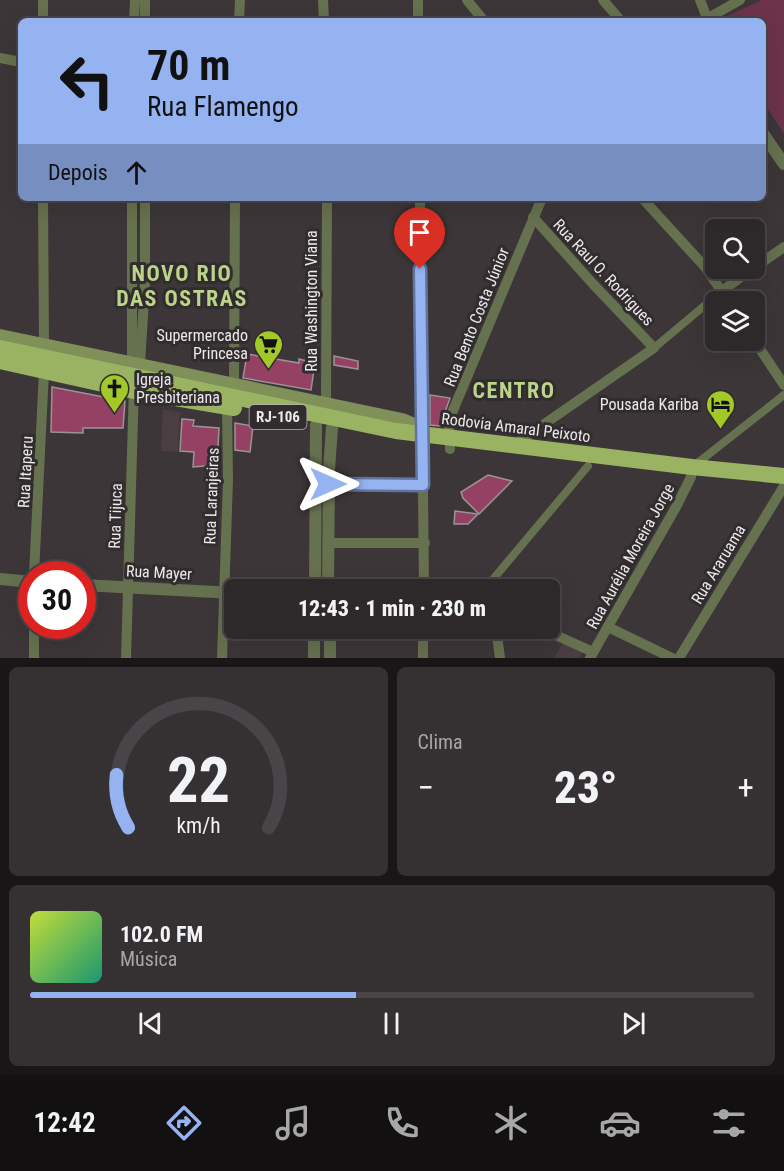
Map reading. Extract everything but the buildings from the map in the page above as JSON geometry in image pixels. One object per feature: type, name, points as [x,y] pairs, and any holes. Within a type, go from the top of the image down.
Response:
[{"type":"highway","name":"Rodovia Amaral Peixoto","points":[[0,348],[135,373],[421,440]]},
{"type":"highway","name":"Rodovia Amaral Peixoto","points":[[0,361],[44,371],[135,373],[227,407],[324,427],[450,443],[588,466],[784,476]]},
{"type":"highway","name":"Rodovia Amaral Peixoto","points":[[450,443],[514,445],[784,486]]},
{"type":"main road","points":[[0,336],[44,344],[135,373],[234,385],[402,420],[414,425],[421,440]]},
{"type":"street","points":[[43,0],[43,18]]},
{"type":"street","points":[[134,18],[135,0]]},
{"type":"street","points":[[145,0],[145,18]]},
{"type":"street","points":[[239,18],[240,0]]},
{"type":"street","points":[[323,0],[324,18]]},
{"type":"street","points":[[418,0],[418,18]]},
{"type":"street","points":[[467,0],[482,18]]},
{"type":"street","points":[[603,0],[618,18]]},
{"type":"street","points":[[699,0],[704,18]]},
{"type":"street","points":[[708,18],[740,0]]},
{"type":"street","points":[[0,58],[18,61]]},
{"type":"street","points":[[766,138],[784,164]]},
{"type":"street","points":[[43,201],[44,344]]},
{"type":"street","points":[[132,201],[135,373]]},
{"type":"street","points":[[135,373],[145,284],[145,201]]},
{"type":"street","points":[[234,385],[235,201]]},
{"type":"street","name":"Rua Washington Viana","points":[[326,404],[327,201]]},
{"type":"street","points":[[420,201],[424,579]]},
{"type":"street","name":"Rua Bento Costa Júnior","points":[[450,443],[449,420],[541,201]]},
{"type":"street","points":[[645,201],[691,250],[722,291],[739,279]]},
{"type":"street","name":"Rua Raul O. Rodrigues","points":[[533,217],[592,284],[654,348]]},
{"type":"street","points":[[765,260],[784,247]]},
{"type":"street","points":[[514,445],[654,348],[705,305]]},
{"type":"street","points":[[761,351],[784,385]]},
{"type":"street","name":"Rua Itaperu","points":[[35,561],[44,371]]},
{"type":"street","name":"Rua Tijuca","points":[[126,658],[135,373]]},
{"type":"street","points":[[692,472],[784,395]]},
{"type":"street","name":"Rua Laranjeiras","points":[[227,407],[228,579]]},
{"type":"street","points":[[324,427],[328,484],[328,579]]},
{"type":"street","points":[[316,579],[324,427]]},
{"type":"street","points":[[493,579],[588,466]]},
{"type":"street","name":"Rua Aurélia Moreira Jorge","points":[[591,655],[692,472]]},
{"type":"street","points":[[328,484],[423,485]]},
{"type":"street","name":"Rua Araruama","points":[[679,658],[784,486]]},
{"type":"street","points":[[328,543],[425,543]]},
{"type":"street","points":[[0,579],[18,581]]},
{"type":"street","name":"Rua Mayer","points":[[96,586],[224,592]]},
{"type":"street","points":[[608,627],[672,658]]},
{"type":"street","name":"Rua Laranjeiras","points":[[222,658],[224,636]]},
{"type":"street","points":[[33,658],[34,639]]},
{"type":"street","points":[[314,639],[314,658]]},
{"type":"street","points":[[330,639],[330,658]]},
{"type":"street","points":[[423,639],[423,658]]},
{"type":"street","points":[[497,639],[500,658]]},
{"type":"street","points":[[560,639],[591,655]]},
{"type":"shaded area","points":[[762,0],[784,0],[784,134],[766,106],[766,18],[723,18]]},
{"type":"shaded area","points":[[163,409],[180,412],[178,452],[161,451]]},
{"type":"shaded area","points":[[564,641],[584,650],[579,658],[554,658]]},
{"type":"place","name":"Supermercado Princesa","points":[[269,370]]},
{"type":"place","name":"Igreja Presbiteriana","points":[[115,414]]},
{"type":"place","name":"Pousada Kariba","points":[[720,430]]},
{"type":"district","name":"NOVO RIO DAS OSTRAS","points":[[182,286]]},
{"type":"district","name":"CENTRO","points":[[514,390]]},
{"type":"route","points":[[328,484],[423,485],[420,269]]}]
